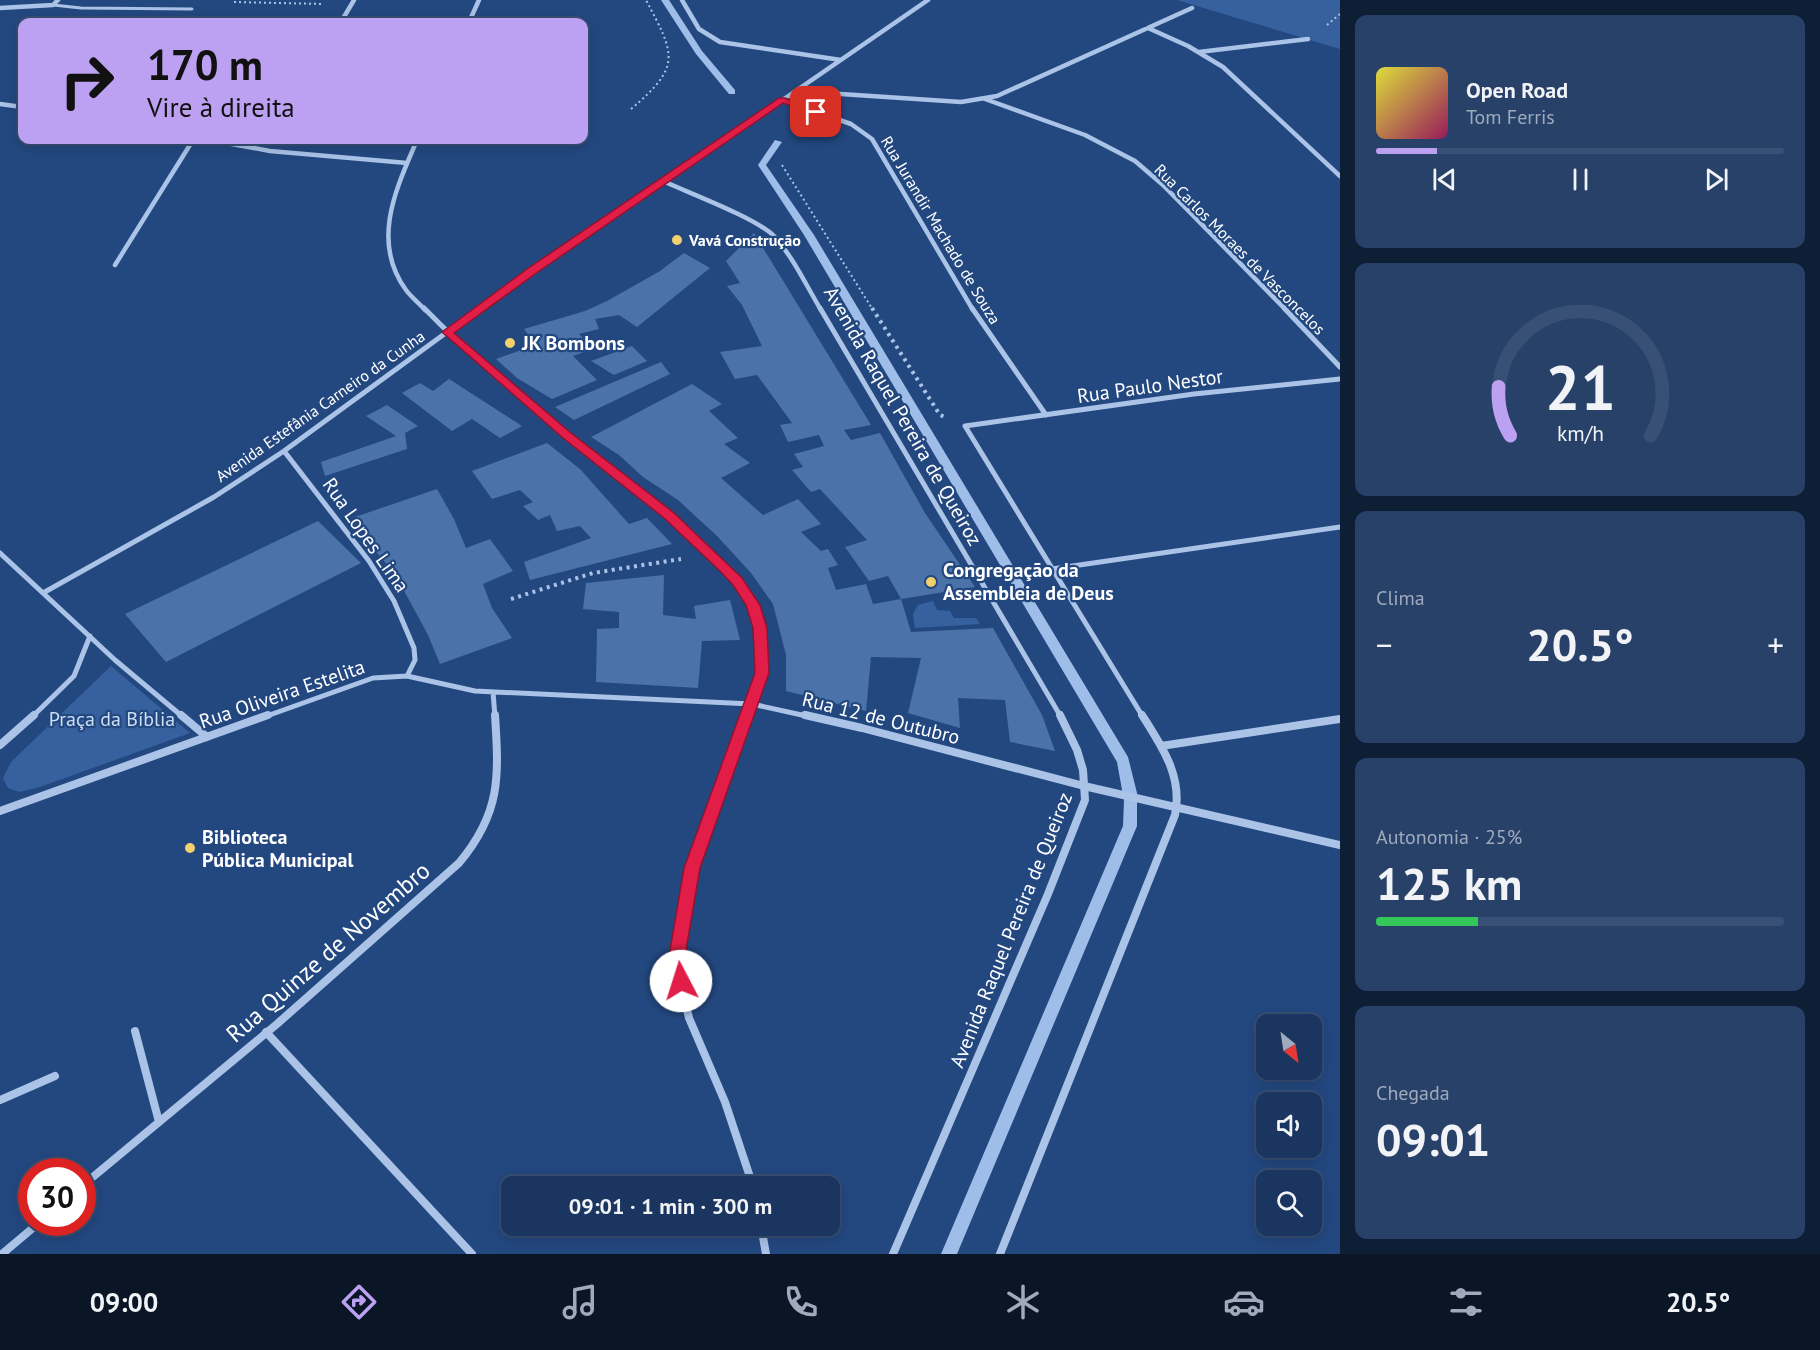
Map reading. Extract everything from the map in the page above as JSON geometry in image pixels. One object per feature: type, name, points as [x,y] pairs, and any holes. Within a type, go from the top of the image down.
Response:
[{"type":"street","points":[[0,8],[53,5],[58,0]]},
{"type":"street","points":[[343,18],[354,0]]},
{"type":"street","points":[[471,18],[479,0]]},
{"type":"street","points":[[682,0],[699,29],[720,42],[841,60]]},
{"type":"street","name":"Avenida Estefânia Carneiro da Cunha","points":[[43,593],[214,497],[285,451],[531,272],[928,0]]},
{"type":"street","points":[[796,91],[940,102],[985,99],[997,96],[1192,8]]},
{"type":"street","points":[[1148,28],[1223,67],[1340,176]]},
{"type":"street","points":[[1198,52],[1308,39]]},
{"type":"street","name":"Rua Carlos Moraes de Vasconcelos","points":[[985,99],[1085,135],[1135,161],[1163,185],[1253,275],[1340,367]]},
{"type":"street","name":"Rua Jurandir Machado de Souza","points":[[782,100],[851,124],[872,139],[969,304],[1046,415]]},
{"type":"street","points":[[0,104],[18,106]]},
{"type":"street","points":[[115,265],[191,144]]},
{"type":"street","points":[[232,144],[270,151],[407,163]]},
{"type":"street","points":[[415,144],[394,194],[388,224],[391,254],[405,288],[447,332],[516,393],[668,515],[712,554],[743,589],[753,605],[760,628],[762,673],[692,868],[676,962],[689,1018],[724,1102],[750,1176]]},
{"type":"street","name":"Avenida Raquel Pereira de Queiroz","points":[[663,182],[755,223],[772,234],[787,252],[1060,715],[1077,750],[1083,770],[1085,800],[893,1254]]},
{"type":"street","name":"Rua Paulo Nestor","points":[[964,426],[1194,394],[1340,379]]},
{"type":"street","points":[[964,426],[1170,761],[1178,783],[1179,808],[1000,1254]]},
{"type":"street","name":"Rua Lopes Lima","points":[[285,451],[369,561],[394,602],[414,648],[415,660],[407,676]]},
{"type":"street","points":[[1052,569],[1340,527]]},
{"type":"street","points":[[0,553],[90,636],[207,737]]},
{"type":"street","points":[[0,745],[52,700],[74,676],[90,636]]},
{"type":"street","name":"Rua 12 de Outubro","points":[[407,676],[440,685],[493,692],[752,704],[862,728],[1084,786],[1340,845]]},
{"type":"street","name":"Rua Oliveira Estelita","points":[[0,811],[373,678],[407,676]]},
{"type":"street","name":"Rua Quinze de Novembro","points":[[96,1174],[405,912],[455,866],[480,838],[491,815],[497,772],[493,692]]},
{"type":"street","points":[[1161,746],[1340,719]]},
{"type":"street","points":[[135,1031],[159,1122]]},
{"type":"street","points":[[266,1032],[472,1254]]},
{"type":"street","points":[[0,1100],[55,1076]]},
{"type":"street","points":[[2,1254],[23,1236]]},
{"type":"street","points":[[763,1236],[766,1254]]},
{"type":"lane","points":[[53,5],[81,9],[192,9]]},
{"type":"path","points":[[631,109],[656,89],[667,75],[670,65],[664,34],[647,1],[654,1]]},
{"type":"path","points":[[234,2],[351,5]]},
{"type":"path","points":[[782,165],[940,415],[964,426]]},
{"type":"path","points":[[511,599],[593,573],[712,554]]},
{"type":"path","points":[[1002,576],[1023,573]]},
{"type":"green space","points":[[1177,0],[1340,0],[1340,49]]},
{"type":"green space","points":[[933,601],[937,610],[950,611],[954,618],[976,618],[980,624],[915,628],[913,614],[918,605]]},
{"type":"green space","name":"Praça da Bíblia","points":[[111,666],[190,733],[40,787],[19,792],[8,788],[3,778],[11,762]]},
{"type":"building","points":[[754,233],[871,425],[844,430],[851,440],[880,433],[925,513],[975,587],[901,599],[888,576],[869,581],[845,547],[867,540],[820,489],[811,492],[792,470],[803,467],[794,454],[824,446],[819,435],[788,442],[780,425],[792,423],[757,375],[735,379],[720,352],[762,346],[742,305],[727,286],[740,283],[726,261]]},
{"type":"building","points":[[684,253],[710,268],[637,327],[619,315],[595,319],[599,329],[579,334],[593,349],[573,356],[597,380],[552,399],[517,378],[496,359],[536,345],[524,329],[585,311],[607,301],[660,271]]},
{"type":"building","points":[[632,346],[647,361],[614,375],[591,361]]},
{"type":"building","points":[[661,362],[670,374],[574,420],[555,407]]},
{"type":"building","points":[[449,379],[522,426],[500,438],[472,419],[452,431],[402,393],[420,383],[433,391]]},
{"type":"building","points":[[692,384],[722,404],[709,411],[738,438],[724,444],[750,463],[721,478],[763,515],[798,499],[821,524],[801,532],[821,551],[828,549],[838,565],[828,568],[836,590],[866,584],[873,604],[901,599],[911,632],[993,628],[1042,715],[1055,751],[1010,742],[1005,700],[958,698],[960,728],[908,713],[921,658],[871,657],[866,711],[786,691],[786,655],[773,604],[751,573],[717,536],[678,500],[643,477],[619,455],[591,437]]},
{"type":"building","points":[[387,405],[418,426],[405,433],[407,449],[325,476],[321,462],[396,436],[366,416]]},
{"type":"building","points":[[547,443],[580,469],[629,524],[647,518],[672,544],[530,580],[524,562],[591,538],[580,526],[557,531],[550,515],[538,520],[523,506],[533,502],[520,490],[492,499],[472,471]]},
{"type":"building","points":[[437,489],[454,519],[466,548],[490,539],[513,571],[483,584],[492,608],[512,638],[440,664],[428,635],[395,574],[373,548],[355,517]]},
{"type":"building","points":[[318,521],[361,563],[166,662],[125,614]]},
{"type":"building","points":[[664,575],[663,615],[696,619],[694,606],[730,600],[740,640],[702,641],[698,688],[596,682],[597,629],[619,628],[619,612],[583,609],[586,583]]},
{"type":"waterway","points":[[665,0],[699,52],[732,92]]},
{"type":"waterway","points":[[778,142],[762,165],[809,235],[1123,761],[1130,793],[1130,826],[949,1254]]},
{"type":"place","name":"Vavá Construção","points":[[677,240]]},
{"type":"place","name":"JK Bombons","points":[[510,343]]},
{"type":"place","name":"Congregação da Assembleia de Deus","points":[[931,582]]},
{"type":"place","name":"Biblioteca Pública Municipal","points":[[190,848]]},
{"type":"route","points":[[681,981],[676,962],[692,868],[762,673],[760,628],[753,605],[738,582],[712,554],[668,515],[516,393],[447,332],[782,100],[816,112]]}]
